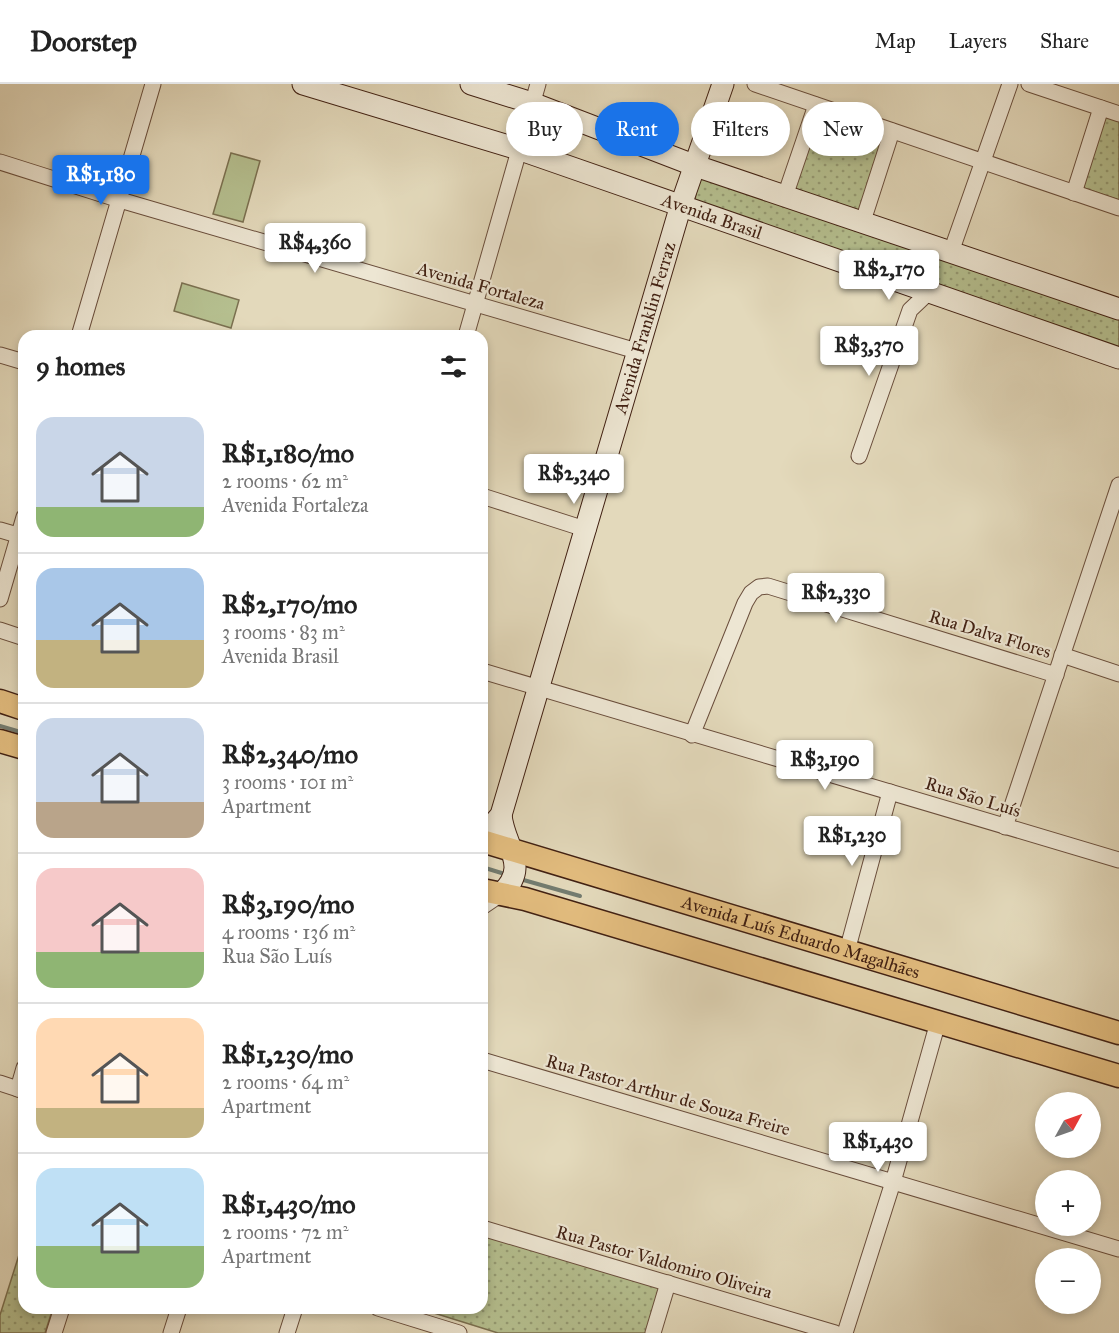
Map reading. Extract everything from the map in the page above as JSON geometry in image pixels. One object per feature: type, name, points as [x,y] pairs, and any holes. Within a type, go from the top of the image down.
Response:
[{"type":"main road","name":"Avenida Brasil","points":[[303,84],[506,145]]},
{"type":"main road","points":[[471,84],[535,94],[696,166],[1119,309]]},
{"type":"main road","name":"Avenida Franklin Ferraz","points":[[501,815],[588,530],[681,206],[723,84]]},
{"type":"main road","name":"Avenida Brasil","points":[[538,156],[1119,358]]},
{"type":"main road","points":[[0,701],[18,707]]},
{"type":"main road","points":[[0,741],[18,746]]},
{"type":"main road","points":[[488,830],[501,815]]},
{"type":"main road","points":[[496,891],[514,875],[514,855],[504,834],[501,815]]},
{"type":"main road","name":"Avenida Luís Eduardo Magalhães","points":[[488,844],[514,855],[847,951],[1119,1033]]},
{"type":"main road","points":[[496,891],[1119,1076]]},
{"type":"street","points":[[80,330],[153,84]]},
{"type":"street","points":[[755,84],[807,102]]},
{"type":"street","points":[[951,252],[1010,84]]},
{"type":"street","points":[[1029,84],[1119,114]]},
{"type":"street","points":[[1074,194],[1101,108]]},
{"type":"street","points":[[884,128],[1119,208]]},
{"type":"street","points":[[863,221],[892,131]]},
{"type":"street","points":[[785,196],[802,146]]},
{"type":"street","points":[[468,330],[516,156]]},
{"type":"street","name":"Avenida Fortaleza","points":[[0,162],[120,200],[640,352]]},
{"type":"street","points":[[900,281],[910,310]]},
{"type":"street","points":[[859,456],[910,310],[929,292]]},
{"type":"street","points":[[0,355],[18,360]]},
{"type":"street","points":[[1005,827],[1062,655],[1114,513],[1119,485]]},
{"type":"street","points":[[488,498],[588,530]]},
{"type":"street","points":[[0,530],[18,535]]},
{"type":"street","points":[[0,599],[18,545]]},
{"type":"street","name":"Rua Dalva Flores","points":[[692,735],[745,603],[759,587],[768,586],[1056,675]]},
{"type":"street","points":[[0,630],[18,636]]},
{"type":"street","points":[[1062,655],[1119,674]]},
{"type":"street","name":"Rua São Luís","points":[[488,673],[1119,860]]},
{"type":"street","points":[[847,951],[890,792]]},
{"type":"street","points":[[845,1333],[893,1182],[939,1022]]},
{"type":"street","name":"Rua Pastor Arthur de Souza Freire","points":[[488,1062],[1119,1249]]},
{"type":"street","points":[[0,1083],[18,1089]]},
{"type":"street","name":"Rua Pastor Valdomiro Oliveira","points":[[488,1230],[835,1333]]},
{"type":"street","points":[[652,1333],[668,1282]]},
{"type":"street","points":[[54,1333],[60,1314]]},
{"type":"street","points":[[171,1333],[177,1314]]},
{"type":"street","points":[[287,1333],[293,1314]]},
{"type":"street","points":[[393,1314],[459,1333]]},
{"type":"green space","points":[[1106,112],[1119,116],[1119,200],[1081,187]]},
{"type":"green space","points":[[231,153],[260,161],[243,222],[213,214]]},
{"type":"green space","points":[[804,156],[878,156],[861,212],[793,190]]},
{"type":"green space","points":[[699,175],[1119,317],[1119,347],[695,200]]},
{"type":"green space","points":[[182,283],[239,300],[231,328],[174,311]]},
{"type":"green space","points":[[488,1233],[661,1283],[647,1333],[498,1333],[437,1314],[488,1314]]},
{"type":"green space","points":[[18,1258],[18,1314],[51,1314],[45,1333],[0,1333],[0,1315]]},
{"type":"waterway","points":[[0,726],[18,731]]},
{"type":"waterway","points":[[488,869],[508,875]]},
{"type":"waterway","points":[[520,879],[580,896]]}]
